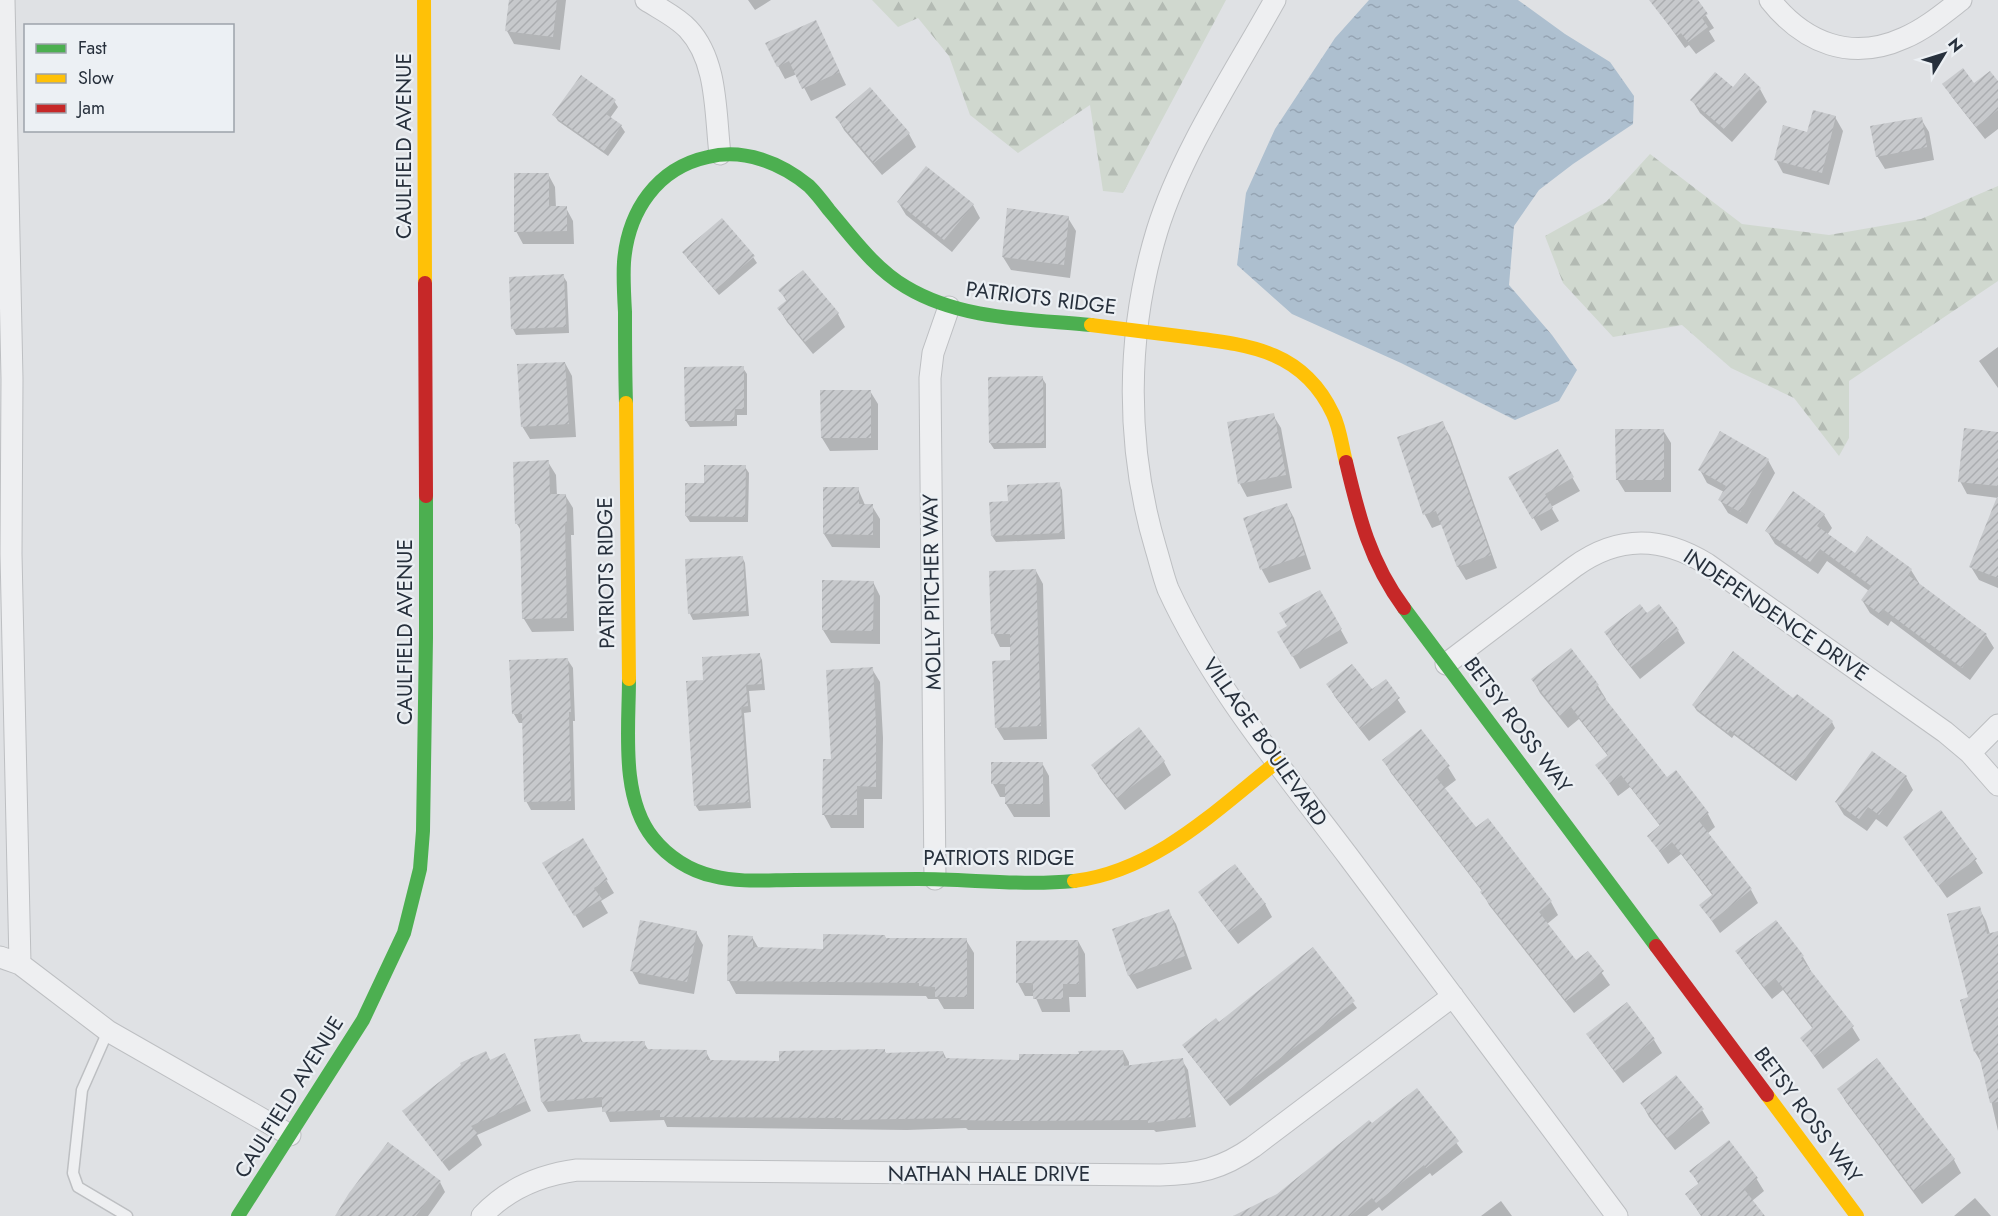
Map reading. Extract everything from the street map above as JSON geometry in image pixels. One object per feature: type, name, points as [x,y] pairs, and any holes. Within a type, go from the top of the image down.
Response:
[{"type":"street","points":[[4,0],[12,368],[11,554],[20,964]]},
{"type":"street","name":"CAULFIELD AVENUE","points":[[238,1216],[363,1020],[404,933],[420,869],[423,831],[426,638],[424,0]]},
{"type":"street","points":[[646,0],[687,27],[704,52],[711,79],[720,154]]},
{"type":"street","name":"VILLAGE BOULEVARD","points":[[1275,0],[1209,117],[1169,197],[1149,262],[1136,330],[1133,375],[1136,448],[1147,519],[1167,587],[1211,670],[1277,762],[1617,1216]]},
{"type":"street","points":[[1770,0],[1795,27],[1817,41],[1861,48],[1885,45],[1902,39],[1926,26],[1961,0]]},
{"type":"street","name":"PATRIOTS RIDGE","points":[[1136,330],[988,315],[949,307],[906,287],[875,265],[810,187],[775,162],[748,155],[720,154],[683,165],[654,185],[631,220],[624,251],[630,779],[633,801],[647,830],[660,846],[686,866],[705,874],[753,880],[935,879],[1058,882],[1115,873],[1163,849],[1277,762]]},
{"type":"street","name":"MOLLY PITCHER WAY","points":[[935,879],[930,378],[933,353],[949,307]]},
{"type":"street","name":"BETSY ROSS WAY","points":[[1136,330],[1254,347],[1287,362],[1312,383],[1330,407],[1338,425],[1359,517],[1374,556],[1396,597],[1857,1216]]},
{"type":"street","name":"INDEPENDENCE DRIVE","points":[[1446,664],[1595,553],[1626,543],[1666,545],[1693,555],[1714,568],[1945,732],[1970,753],[1998,785]]},
{"type":"street","points":[[0,581],[11,554]]},
{"type":"street","points":[[1970,753],[1998,725]]},
{"type":"street","points":[[0,957],[20,964],[108,1031],[290,1135]]},
{"type":"street","name":"NATHAN HALE DRIVE","points":[[482,1216],[504,1197],[526,1183],[550,1175],[577,1170],[1148,1175],[1206,1171],[1233,1160],[1254,1147],[1453,996]]},
{"type":"lane","points":[[108,1031],[82,1090],[73,1173],[78,1187],[127,1216]]},
{"type":"green space","points":[[872,0],[1226,0],[1123,193],[1103,191],[1090,105],[1018,153],[970,115],[949,56],[918,18],[898,27]]},
{"type":"green space","points":[[1650,154],[1742,224],[1829,235],[1921,219],[1998,186],[1998,281],[1849,381],[1849,438],[1839,456],[1794,398],[1731,368],[1682,325],[1613,337],[1563,283],[1545,236],[1606,202]]},
{"type":"water","points":[[1369,0],[1518,0],[1565,34],[1610,62],[1634,96],[1633,124],[1539,190],[1514,226],[1509,285],[1552,335],[1577,370],[1559,401],[1515,420],[1401,363],[1292,314],[1237,265],[1246,193],[1275,129],[1335,38]]},
{"type":"building","points":[[509,0],[557,0],[553,37],[505,31]]},
{"type":"building","points":[[1649,0],[1698,0],[1708,14],[1702,18],[1708,27],[1688,42],[1681,33],[1677,36]]},
{"type":"building","points":[[816,20],[840,72],[802,89],[789,61],[777,67],[765,43]]},
{"type":"building","points":[[1963,68],[1974,83],[1990,71],[1998,81],[1998,110],[1976,127],[1942,84]]},
{"type":"building","points":[[1715,72],[1733,87],[1745,73],[1761,88],[1724,129],[1690,100]]},
{"type":"building","points":[[581,75],[616,100],[606,114],[622,125],[604,151],[552,115]]},
{"type":"building","points":[[870,87],[910,133],[874,163],[835,117]]},
{"type":"building","points":[[1813,110],[1836,116],[1822,173],[1774,160],[1783,125],[1807,132]]},
{"type":"building","points":[[1922,117],[1927,147],[1876,157],[1870,126]]},
{"type":"building","points":[[926,166],[974,204],[944,240],[897,202]]},
{"type":"building","points":[[514,173],[549,173],[549,206],[567,206],[567,231],[514,232]]},
{"type":"building","points":[[1007,208],[1069,216],[1064,265],[1002,257]]},
{"type":"building","points":[[722,218],[755,256],[715,290],[682,252]]},
{"type":"building","points":[[803,270],[839,313],[805,342],[777,308],[787,300],[778,290]]},
{"type":"building","points":[[564,274],[566,327],[511,329],[509,277]]},
{"type":"building","points":[[565,362],[569,424],[521,427],[517,364]]},
{"type":"building","points":[[744,366],[744,409],[735,409],[734,421],[685,421],[684,367]]},
{"type":"building","points":[[1043,376],[1044,443],[989,443],[988,377]]},
{"type":"building","points":[[820,390],[871,390],[871,438],[821,438]]},
{"type":"building","points":[[1274,413],[1286,475],[1238,484],[1227,422]]},
{"type":"building","points":[[1443,421],[1491,555],[1457,567],[1436,511],[1423,515],[1397,437]]},
{"type":"building","points":[[1964,428],[1998,432],[1998,486],[1958,482]]},
{"type":"building","points":[[1615,429],[1664,429],[1664,480],[1616,480]]},
{"type":"building","points":[[1720,431],[1769,459],[1740,512],[1718,500],[1726,486],[1698,470]]},
{"type":"building","points":[[1558,449],[1574,477],[1545,494],[1553,508],[1532,519],[1508,477]]},
{"type":"building","points":[[549,460],[550,494],[566,494],[567,618],[522,619],[520,524],[515,524],[513,462]]},
{"type":"building","points":[[704,465],[746,465],[745,517],[685,516],[685,483],[704,483]]},
{"type":"building","points":[[1060,482],[1062,533],[991,536],[989,502],[1008,501],[1007,485]]},
{"type":"building","points":[[823,487],[859,487],[859,504],[873,504],[873,535],[823,534]]},
{"type":"building","points":[[1793,491],[1825,514],[1817,526],[1855,553],[1867,536],[1912,569],[1908,575],[1987,634],[1962,668],[1883,609],[1880,614],[1861,600],[1871,586],[1820,549],[1810,562],[1765,531]]},
{"type":"building","points":[[1998,497],[1998,578],[1969,567]]},
{"type":"building","points":[[1287,503],[1305,555],[1260,570],[1243,518]]},
{"type":"building","points":[[743,556],[746,611],[688,614],[685,559]]},
{"type":"building","points":[[1036,569],[1041,726],[995,728],[992,661],[1010,660],[1010,634],[991,634],[989,571]]},
{"type":"building","points":[[822,580],[874,581],[873,631],[822,630]]},
{"type":"building","points":[[1320,590],[1342,629],[1292,657],[1277,632],[1287,626],[1279,613]]},
{"type":"building","points":[[1640,604],[1647,613],[1659,604],[1679,630],[1631,667],[1604,632]]},
{"type":"building","points":[[1571,648],[1599,685],[1596,687],[1667,777],[1676,770],[1709,813],[1699,821],[1752,889],[1712,921],[1699,905],[1713,894],[1672,842],[1660,852],[1647,836],[1660,825],[1621,775],[1610,784],[1595,765],[1608,755],[1571,707],[1560,716],[1531,679]]},
{"type":"building","points":[[1733,651],[1793,698],[1797,694],[1833,721],[1792,776],[1730,730],[1728,733],[1692,705]]},
{"type":"building","points":[[760,653],[762,684],[746,685],[748,706],[741,707],[749,802],[694,806],[686,681],[703,680],[702,657]]},
{"type":"building","points":[[568,658],[571,712],[569,712],[571,801],[524,802],[522,714],[512,714],[509,660]]},
{"type":"building","points":[[1352,664],[1372,689],[1386,679],[1400,698],[1360,729],[1326,684]]},
{"type":"building","points":[[873,667],[876,787],[857,786],[857,815],[822,815],[823,759],[831,759],[826,670]]},
{"type":"building","points":[[1139,727],[1165,761],[1117,798],[1091,765]]},
{"type":"building","points":[[1421,729],[1450,766],[1436,777],[1476,827],[1488,818],[1552,901],[1539,912],[1576,960],[1588,951],[1604,971],[1566,1001],[1480,892],[1482,890],[1382,760]]},
{"type":"building","points":[[1872,751],[1907,776],[1879,815],[1868,807],[1859,819],[1835,802]]},
{"type":"building","points":[[991,762],[1043,762],[1043,804],[1005,804],[1005,784],[991,784]]},
{"type":"building","points":[[1941,810],[1977,859],[1938,886],[1903,837]]},
{"type":"building","points":[[583,838],[608,880],[594,888],[602,899],[574,916],[542,863]]},
{"type":"building","points":[[1235,864],[1266,904],[1229,932],[1198,892]]},
{"type":"building","points":[[1980,906],[1987,934],[1998,931],[1998,1102],[1990,1103],[1978,1051],[1974,1052],[1960,1000],[1968,997],[1947,914]]},
{"type":"building","points":[[1169,909],[1185,956],[1128,976],[1112,929]]},
{"type":"building","points":[[640,920],[697,931],[687,982],[630,971]]},
{"type":"building","points":[[1776,920],[1804,956],[1801,958],[1854,1026],[1815,1057],[1800,1038],[1813,1027],[1775,978],[1764,987],[1735,951]]},
{"type":"building","points":[[823,934],[885,935],[885,938],[967,938],[967,997],[935,997],[935,987],[919,986],[919,983],[727,981],[728,935],[753,936],[753,947],[823,949]]},
{"type":"building","points":[[1078,940],[1079,984],[1063,984],[1063,999],[1033,999],[1033,983],[1016,983],[1016,941]]},
{"type":"building","points":[[1313,947],[1355,1001],[1226,1100],[1182,1045],[1216,1018],[1219,1022]]},
{"type":"building","points":[[1627,1002],[1655,1039],[1615,1071],[1586,1034]]},
{"type":"building","points":[[580,1034],[581,1042],[645,1041],[645,1049],[707,1050],[707,1060],[779,1061],[779,1051],[885,1049],[885,1053],[943,1051],[944,1058],[1019,1060],[1019,1054],[1079,1054],[1078,1051],[1123,1050],[1124,1066],[1183,1058],[1191,1117],[1148,1123],[1148,1120],[1005,1121],[960,1120],[960,1118],[841,1120],[841,1118],[660,1117],[660,1110],[602,1112],[602,1097],[541,1102],[534,1039]]},
{"type":"building","points":[[486,1051],[490,1060],[505,1053],[526,1101],[471,1126],[478,1134],[442,1162],[402,1111],[461,1065],[460,1063]]},
{"type":"building","points":[[1877,1058],[1955,1159],[1914,1191],[1837,1089]]},
{"type":"building","points":[[1676,1075],[1704,1109],[1667,1138],[1640,1103]]},
{"type":"building","points":[[1417,1088],[1459,1141],[1426,1168],[1424,1165],[1376,1203],[1372,1198],[1350,1216],[1233,1216],[1277,1194],[1369,1120],[1372,1123]]},
{"type":"building","points":[[1729,1140],[1758,1178],[1744,1189],[1765,1216],[1702,1216],[1685,1194],[1699,1183],[1689,1171]]},
{"type":"building","points":[[388,1142],[441,1181],[416,1216],[335,1216],[349,1193]]},
{"type":"traffic: fast","points":[[626,403],[624,268],[632,226],[648,194],[660,182],[674,171],[708,157],[735,154],[748,156],[786,170],[809,186],[874,262],[894,279],[927,298],[949,306],[996,316],[1091,325]]},
{"type":"traffic: fast","points":[[238,1216],[363,1020],[404,933],[420,869],[423,831],[426,496]]},
{"type":"traffic: fast","points":[[1404,608],[1656,946]]},
{"type":"traffic: fast","points":[[629,679],[629,762],[635,803],[642,821],[659,845],[696,871],[733,880],[754,881],[918,879],[1035,883],[1074,881]]},
{"type":"traffic: slow","points":[[424,0],[425,283]]},
{"type":"traffic: slow","points":[[1091,325],[1232,343],[1272,354],[1306,376],[1321,393],[1333,414],[1346,462]]},
{"type":"traffic: slow","points":[[626,403],[629,679]]},
{"type":"traffic: slow","points":[[1074,881],[1103,875],[1157,852],[1207,819],[1277,762]]},
{"type":"traffic: slow","points":[[1767,1095],[1857,1216]]},
{"type":"traffic: jam","points":[[425,283],[426,496]]},
{"type":"traffic: jam","points":[[1346,462],[1361,520],[1374,556],[1382,574],[1404,608]]},
{"type":"traffic: jam","points":[[1656,946],[1767,1095]]}]
